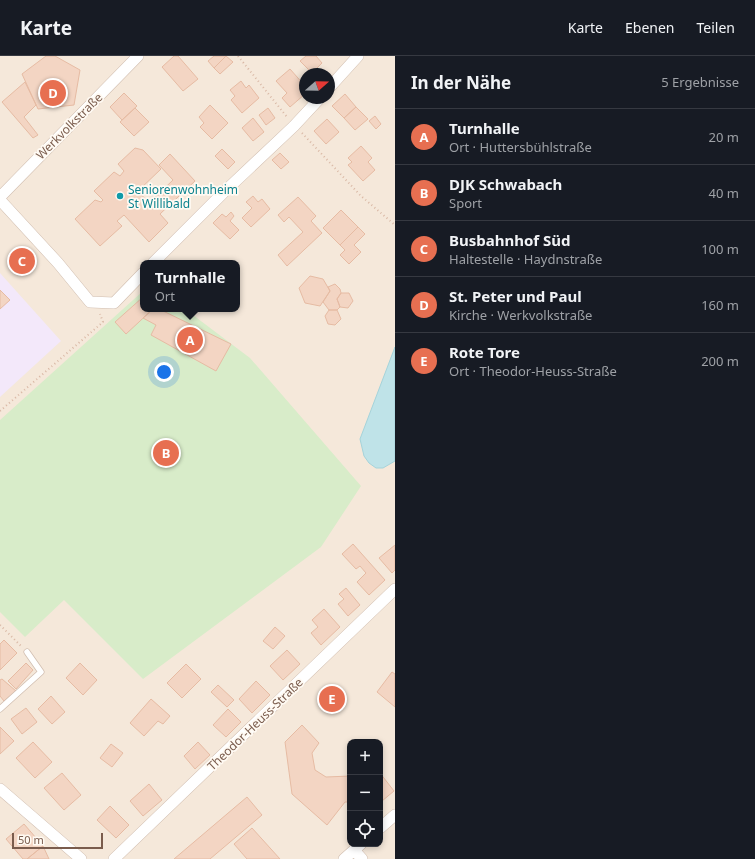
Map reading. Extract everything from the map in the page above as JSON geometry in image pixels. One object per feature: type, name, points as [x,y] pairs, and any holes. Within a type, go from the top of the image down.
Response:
[{"type":"street","name":"Werkvolkstraße","points":[[0,197],[138,56]]},
{"type":"street","points":[[335,81],[358,56]]},
{"type":"street","points":[[156,260],[223,193],[294,126],[314,104]]},
{"type":"street","points":[[0,200],[58,263],[90,302],[114,303],[140,276]]},
{"type":"street","name":"Theodor-Heuss-Straße","points":[[114,859],[395,588]]},
{"type":"street","points":[[0,789],[81,859]]},
{"type":"street","points":[[383,825],[395,815]]},
{"type":"street","points":[[344,859],[358,847],[362,859]]},
{"type":"lane","points":[[0,709],[41,672],[27,652]]},
{"type":"path","points":[[238,56],[294,126],[360,196],[395,225]]},
{"type":"path","points":[[0,411],[103,322],[96,303]]},
{"type":"path","points":[[0,625],[27,652]]},
{"type":"shaded area","points":[[0,56],[395,56],[395,859],[0,859]]},
{"type":"shaded area","points":[[0,273],[61,341],[0,397]]},
{"type":"green space","points":[[140,294],[140,312],[189,312],[250,358],[361,486],[321,547],[143,679],[64,600],[25,637],[0,612],[0,420]]},
{"type":"water","points":[[395,347],[395,461],[383,468],[376,468],[369,463],[364,456],[360,439]]},
{"type":"building","points":[[46,56],[55,56],[80,70],[74,105],[38,109],[22,74]]},
{"type":"building","points":[[174,56],[178,56],[198,79],[183,91],[162,67]]},
{"type":"building","points":[[214,56],[226,56],[214,68],[208,61]]},
{"type":"building","points":[[226,56],[233,62],[220,74],[214,68]]},
{"type":"building","points":[[306,56],[316,56],[322,63],[317,68],[307,68],[300,61]]},
{"type":"building","points":[[290,69],[299,79],[299,99],[290,107],[282,98],[287,93],[276,81]]},
{"type":"building","points":[[241,81],[246,88],[249,85],[259,98],[242,113],[231,100],[235,96],[230,90]]},
{"type":"building","points":[[25,82],[36,105],[24,117],[38,135],[33,138],[2,102]]},
{"type":"building","points":[[124,93],[137,106],[122,120],[110,107]]},
{"type":"building","points":[[345,94],[356,107],[344,118],[332,106]]},
{"type":"building","points":[[210,105],[228,123],[212,139],[200,127],[204,123],[199,117]]},
{"type":"building","points":[[356,107],[368,119],[355,130],[344,118]]},
{"type":"building","points":[[135,108],[149,122],[134,136],[120,122]]},
{"type":"building","points":[[268,108],[275,118],[266,125],[259,115]]},
{"type":"building","points":[[375,116],[381,124],[376,129],[369,121]]},
{"type":"building","points":[[253,118],[264,132],[253,141],[242,128]]},
{"type":"building","points":[[327,119],[339,132],[326,144],[314,131]]},
{"type":"building","points":[[361,146],[372,158],[368,162],[375,170],[363,181],[348,165],[352,162],[348,158]]},
{"type":"building","name":"Seniorenwohnheim St Willibald","points":[[135,148],[143,150],[161,169],[138,191],[149,203],[173,180],[159,165],[170,154],[195,181],[160,214],[168,223],[149,242],[124,215],[117,221],[122,226],[100,246],[75,219],[95,200],[101,202],[103,200],[94,191],[114,172],[120,176],[124,171],[118,164]]},
{"type":"building","points":[[222,149],[235,162],[228,169],[215,156]]},
{"type":"building","points":[[280,153],[289,162],[281,169],[272,160]]},
{"type":"building","points":[[253,196],[258,202],[262,199],[270,209],[251,227],[242,218],[252,208],[246,202]]},
{"type":"building","points":[[298,197],[316,216],[311,221],[322,233],[287,266],[278,255],[303,232],[289,217],[284,222],[278,215]]},
{"type":"building","points":[[341,210],[358,227],[340,245],[323,228]]},
{"type":"building","points":[[231,212],[234,216],[230,221],[239,230],[230,239],[213,223],[222,214],[226,217]]},
{"type":"building","points":[[358,227],[365,234],[354,245],[361,252],[349,264],[340,255],[345,250],[340,245]]},
{"type":"building","points":[[310,276],[323,279],[330,291],[320,306],[305,303],[299,288]]},
{"type":"building","points":[[335,284],[340,289],[341,293],[337,299],[340,307],[337,310],[329,310],[323,302],[330,291],[328,287]]},
{"type":"building","points":[[0,290],[10,300],[0,309]]},
{"type":"building","points":[[341,293],[349,293],[353,301],[348,308],[340,307],[337,299]]},
{"type":"building","points":[[140,300],[140,312],[150,312],[126,334],[115,322]]},
{"type":"building","points":[[329,310],[337,310],[341,319],[335,325],[328,324],[325,316]]},
{"type":"building","points":[[150,312],[165,312],[231,344],[216,371],[151,335],[156,325],[143,318]]},
{"type":"building","points":[[353,544],[385,580],[369,595],[357,582],[366,573],[360,566],[356,569],[342,554]]},
{"type":"building","points":[[395,545],[395,570],[392,573],[379,558]]},
{"type":"building","points":[[346,588],[360,605],[348,616],[338,604],[344,599],[339,594]]},
{"type":"building","points":[[324,609],[340,627],[321,645],[311,633],[318,627],[312,620]]},
{"type":"building","points":[[275,627],[285,636],[273,649],[263,641]]},
{"type":"building","points":[[4,640],[17,653],[0,670],[0,644]]},
{"type":"building","points":[[287,650],[300,664],[283,680],[270,666]]},
{"type":"building","points":[[26,663],[33,670],[16,689],[8,681]]},
{"type":"building","points":[[80,663],[97,680],[83,695],[66,678]]},
{"type":"building","points":[[186,664],[201,679],[182,698],[167,683]]},
{"type":"building","points":[[392,672],[395,674],[395,707],[377,692]]},
{"type":"building","points":[[2,679],[16,691],[4,701],[0,696],[0,680]]},
{"type":"building","points":[[256,681],[270,695],[252,713],[239,699]]},
{"type":"building","points":[[218,685],[234,700],[227,707],[211,692]]},
{"type":"building","points":[[51,696],[65,712],[52,724],[38,709]]},
{"type":"building","points":[[151,699],[170,716],[163,724],[158,721],[144,736],[130,723]]},
{"type":"building","points":[[26,708],[37,722],[22,734],[11,719]]},
{"type":"building","points":[[228,709],[241,722],[226,737],[213,725]]},
{"type":"building","points":[[302,725],[319,743],[312,753],[315,770],[326,777],[347,776],[347,802],[345,802],[327,825],[292,794],[285,742]]},
{"type":"building","points":[[0,727],[14,741],[0,754]]},
{"type":"building","points":[[33,742],[52,762],[35,778],[16,758]]},
{"type":"building","points":[[198,742],[210,755],[195,769],[184,756]]},
{"type":"building","points":[[111,744],[123,753],[112,767],[100,758]]},
{"type":"building","points":[[62,773],[81,795],[64,810],[44,788]]},
{"type":"building","points":[[383,777],[394,791],[383,800]]},
{"type":"building","points":[[149,784],[162,800],[143,816],[130,801]]},
{"type":"building","points":[[247,797],[262,815],[210,859],[174,859]]},
{"type":"building","points":[[110,806],[129,825],[116,838],[97,820]]},
{"type":"building","points":[[24,824],[43,846],[27,859],[23,859],[6,839]]},
{"type":"building","points":[[252,828],[280,859],[247,859],[234,844]]},
{"type":"building","points":[[43,846],[49,859],[27,859]]},
{"type":"place","name":"St. Peter und Paul","points":[[53,93]]},
{"type":"place","name":"Seniorenwohnheim St Willibald","points":[[120,196]]},
{"type":"place","name":"Busbahnhof Süd","points":[[22,261]]},
{"type":"place","name":"Turnhalle","points":[[190,340]]},
{"type":"place","name":"DJK Schwabach","points":[[166,453]]},
{"type":"place","name":"Rote Tore","points":[[332,699]]}]
